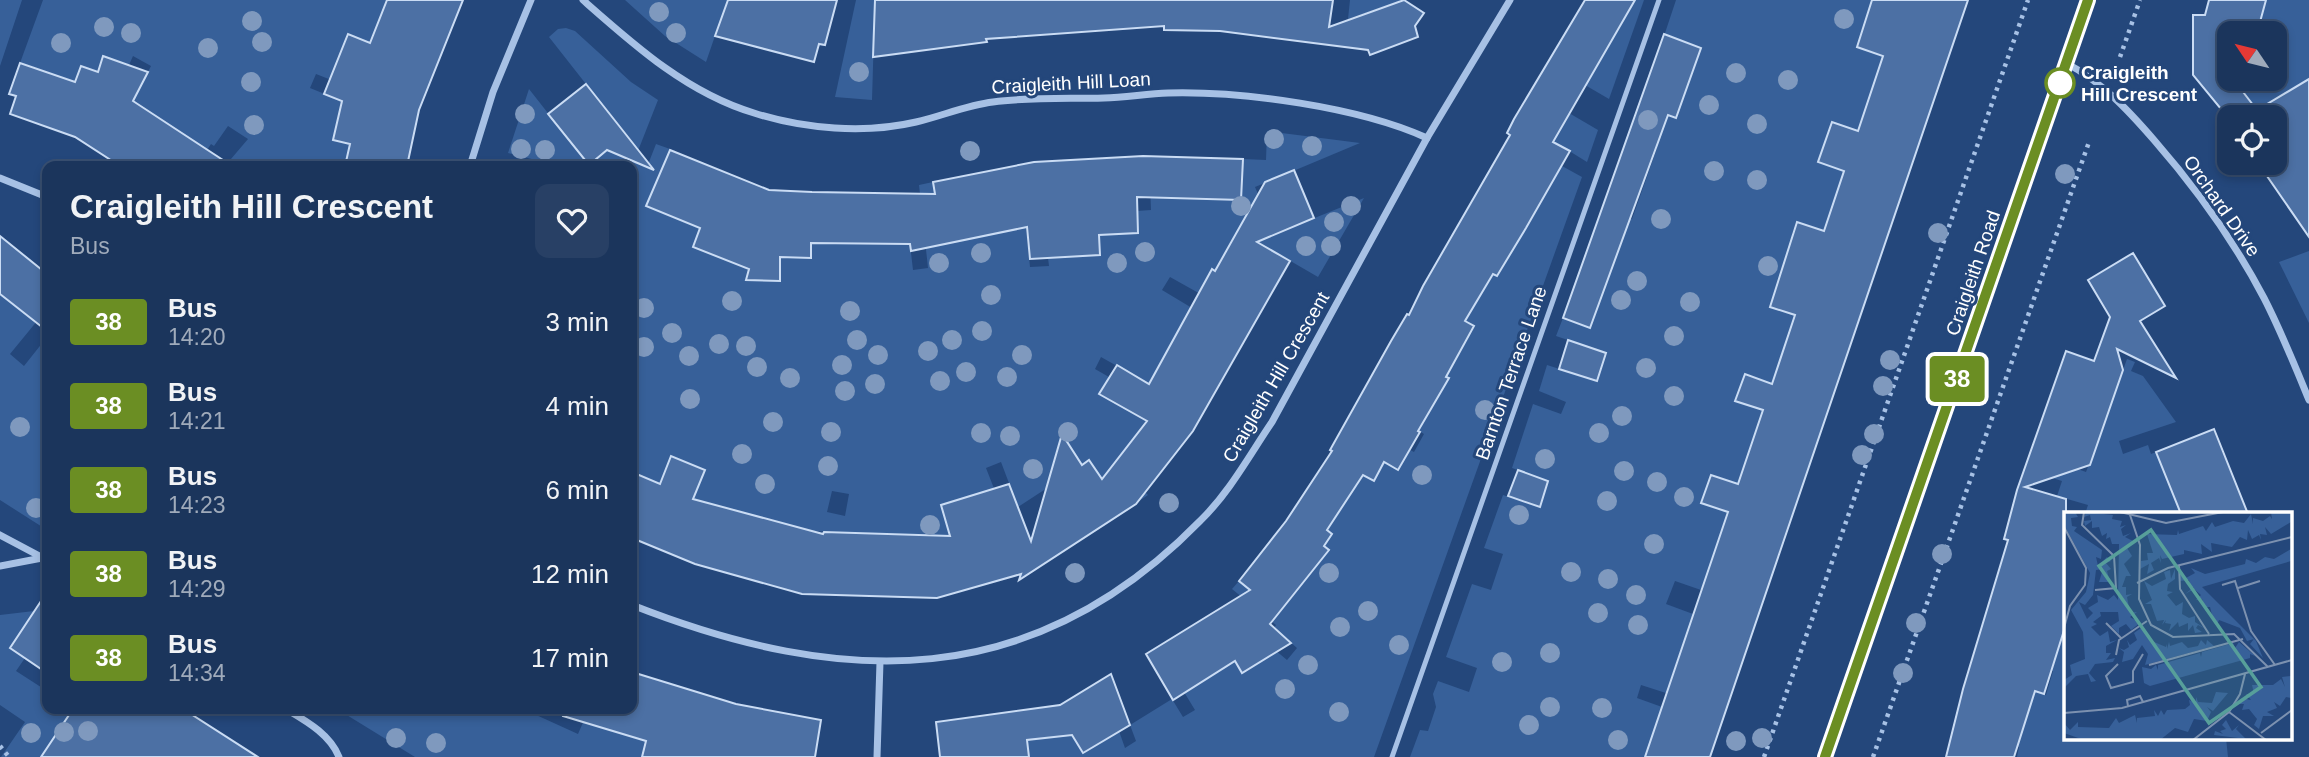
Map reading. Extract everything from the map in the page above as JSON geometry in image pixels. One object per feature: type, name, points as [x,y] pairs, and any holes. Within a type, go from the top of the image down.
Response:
[{"type":"main road","name":"Craigleith Road","points":[[1825,757],[2088,0]]},
{"type":"street","points":[[472,161],[493,92],[531,0]]},
{"type":"street","name":"Craigleith Hill Loan","points":[[583,0],[623,36],[670,72],[707,93],[753,113],[809,126],[882,128],[990,102],[1169,93],[1281,101],[1381,121],[1427,138]]},
{"type":"street","name":"Craigleith Hill Crescent","points":[[637,607],[738,640],[828,659],[909,662],[1004,646],[1080,613],[1112,595],[1148,569],[1192,529],[1224,494],[1272,422],[1427,138],[1510,0]]},
{"type":"street","name":"Orchard Drive","points":[[2066,63],[2090,76],[2116,99],[2176,166],[2206,205],[2263,297],[2309,400]]},
{"type":"street","points":[[0,178],[42,195]]},
{"type":"street","points":[[0,535],[42,557]]},
{"type":"street","points":[[0,566],[42,559]]},
{"type":"street","points":[[877,757],[880,662]]},
{"type":"street","points":[[293,714],[327,737],[334,744],[339,757]]},
{"type":"lane","name":"Barnton Terrace Lane","points":[[1392,757],[1659,0]]},
{"type":"path","points":[[1764,757],[2028,0]]},
{"type":"path","points":[[2120,57],[2140,0]]},
{"type":"path","points":[[1873,757],[2089,142]]},
{"type":"path","points":[[0,746],[9,757]]},
{"type":"shaded area","points":[[0,0],[22,0],[0,66]]},
{"type":"shaded area","points":[[43,0],[405,0],[395,25],[379,19],[370,43],[347,35],[333,72],[362,92],[316,74],[310,88],[401,125],[339,112],[333,140],[350,144],[346,161],[229,161],[248,139],[228,126],[214,146],[211,144],[207,150],[133,101],[151,66],[133,56],[129,65],[103,56],[98,72],[81,66],[75,82],[20,63]]},
{"type":"shaded area","points":[[625,0],[750,0],[725,7],[706,62],[665,36]]},
{"type":"shaded area","points":[[856,0],[875,0],[872,100],[835,97]]},
{"type":"shaded area","points":[[1350,0],[1399,0],[1401,1],[1348,19]]},
{"type":"shaded area","points":[[1635,0],[1644,0],[1609,99],[1585,85]]},
{"type":"shaded area","points":[[1676,0],[1886,0],[1890,58],[1870,94],[1858,131],[1832,123],[1818,162],[1835,168],[1840,154],[1849,157],[1824,231],[1796,222],[1792,234],[1819,243],[1772,384],[1745,374],[1736,401],[1763,410],[1738,484],[1711,475],[1701,502],[1728,512],[1701,590],[1675,581],[1666,604],[1693,614],[1666,693],[1641,685],[1637,698],[1662,707],[1645,757],[1410,757],[1420,730],[1428,731],[1436,707],[1433,694],[1438,681],[1469,692],[1477,668],[1446,657],[1472,584],[1491,590],[1503,554],[1484,548],[1503,495],[1540,507],[1548,481],[1512,468],[1533,404],[1561,414],[1566,402],[1539,391],[1547,365],[1597,381],[1606,353],[1556,336],[1563,318],[1583,325],[1600,300],[1618,252],[1602,209],[1632,219],[1657,148],[1628,137],[1638,105],[1676,118],[1685,95],[1647,81],[1650,72],[1688,85],[1701,48],[1671,37],[1663,39]]},
{"type":"shaded area","points":[[2266,0],[2309,0],[2309,90],[2279,99],[2277,97],[2265,105],[2253,105],[2242,91],[2287,91],[2287,21],[2254,21],[2254,11]]},
{"type":"shaded area","points":[[558,29],[575,31],[631,82],[658,100],[634,161],[592,161],[626,135],[549,37]]},
{"type":"shaded area","points":[[529,89],[586,161],[539,161],[508,153]]},
{"type":"shaded area","points":[[1569,113],[1598,130],[1587,162],[1553,141]]},
{"type":"shaded area","points":[[1267,131],[1360,143],[1255,187],[1275,234],[1364,198],[1318,277],[1256,241],[1231,243],[1215,271],[1211,270],[1203,285],[1258,318],[1254,324],[1170,277],[1162,290],[1192,308],[1149,384],[1101,357],[1095,369],[1109,377],[1100,394],[1147,421],[1145,492],[1148,495],[1123,512],[1090,460],[1082,465],[1070,447],[1064,445],[1057,449],[1055,456],[1067,475],[1018,507],[1001,462],[986,468],[995,491],[986,491],[941,505],[955,551],[926,535],[809,531],[696,536],[688,562],[670,554],[704,470],[672,456],[660,484],[637,474],[637,162],[647,167],[656,144],[670,149],[647,206],[758,231],[747,280],[780,281],[780,257],[811,258],[811,243],[910,244],[913,270],[928,268],[919,185],[933,182],[945,243],[1026,227],[1030,267],[1049,266],[1048,258],[1100,255],[1098,225],[1118,234],[1138,233],[1137,211],[1151,210],[1149,156],[1227,158],[1226,196],[1241,197],[1243,159],[1266,160]],"holes":[[[832,491],[849,494],[845,516],[827,512]]]},
{"type":"shaded area","points":[[1562,166],[1582,177],[1374,757],[1029,757],[1027,740],[1065,724],[1083,753],[1119,731],[1125,748],[1136,741],[1130,725],[1172,699],[1183,717],[1195,710],[1184,692],[1235,661],[1243,673],[1262,661],[1238,619],[1287,660],[1297,648],[1274,628],[1276,625],[1232,589],[1239,581],[1279,612],[1281,529],[1285,522],[1324,547],[1332,534],[1327,530],[1346,501],[1313,480],[1321,468],[1336,478],[1345,464],[1374,481],[1384,462],[1398,470],[1405,458],[1396,443],[1414,452],[1424,434],[1407,424],[1448,378],[1436,371],[1474,326],[1465,321],[1452,276],[1434,266],[1439,258],[1474,278],[1465,213],[1473,198],[1526,228],[1538,207],[1521,197],[1551,184]]},
{"type":"shaded area","points":[[2309,251],[2309,323],[2279,262]]},
{"type":"shaded area","points":[[0,294],[42,315],[10,354],[24,366],[42,343],[42,527],[0,500]]},
{"type":"shaded area","points":[[2127,359],[2135,362],[2131,371],[2143,376],[2176,422],[2119,441],[2123,454],[2148,445],[2151,454],[2156,452],[2180,512],[2086,512],[2088,505],[2057,496],[2062,481],[2046,476],[2052,460],[2086,472]]},
{"type":"shaded area","points":[[34,611],[10,648],[25,658],[16,671],[42,688],[42,714],[109,714],[129,727],[80,757],[53,739],[41,757],[1,757],[25,722],[0,705],[0,615]]},
{"type":"shaded area","points":[[2064,627],[2064,740],[2226,740],[2228,757],[2017,757],[2019,747],[1953,729],[1958,711],[2035,691],[2046,695],[2053,671],[2037,666]]},
{"type":"shaded area","points":[[345,714],[534,714],[578,734],[587,714],[591,714],[604,728],[646,741],[642,757],[415,757]]},
{"type":"building","points":[[387,0],[463,0],[419,110],[408,161],[346,161],[350,144],[333,140],[342,101],[324,94],[348,34],[370,43]]},
{"type":"building","points":[[728,0],[837,0],[825,45],[819,44],[814,62],[715,36]]},
{"type":"building","points":[[875,0],[1333,0],[1329,27],[1404,0],[1424,13],[1415,26],[1418,37],[1370,55],[1368,50],[1220,31],[1164,30],[1164,26],[986,39],[987,42],[873,57]]},
{"type":"building","points":[[1585,0],[1635,0],[1553,142],[1570,151],[1497,276],[1493,274],[1465,321],[1474,326],[1446,377],[1449,378],[1398,470],[1384,462],[1374,481],[1363,475],[1327,530],[1332,534],[1324,546],[1329,550],[1270,624],[1291,643],[1242,673],[1235,661],[1173,700],[1146,654],[1250,590],[1239,581],[1286,521],[1332,451],[1330,450],[1391,341],[1407,314],[1409,315],[1510,135],[1507,133],[1514,119]]},
{"type":"building","points":[[1872,0],[1968,0],[1710,757],[1645,757],[1728,512],[1701,503],[1711,475],[1738,484],[1763,410],[1735,401],[1745,374],[1772,384],[1795,315],[1770,307],[1797,222],[1824,231],[1844,171],[1818,162],[1832,122],[1858,131],[1883,56],[1857,47]]},
{"type":"building","points":[[2209,0],[2266,0],[2260,21],[2217,21],[2217,91],[2242,91],[2253,105],[2218,105],[2193,75],[2193,15],[2205,15]]},
{"type":"building","points":[[1664,34],[1701,48],[1676,118],[1668,115],[1590,328],[1563,318]]},
{"type":"building","points":[[103,56],[148,72],[133,101],[224,161],[112,161],[75,137],[10,114],[16,96],[9,94],[20,63],[75,82],[81,66],[98,72]]},
{"type":"building","points":[[2309,79],[2309,237],[2266,175],[2287,175],[2287,105],[2265,105]]},
{"type":"building","points":[[586,84],[654,170],[607,150],[594,161],[586,161],[548,114]]},
{"type":"building","points":[[670,150],[769,190],[935,194],[933,182],[1034,162],[1143,156],[1243,159],[1241,200],[1137,197],[1138,233],[1099,235],[1100,255],[1030,259],[1027,227],[911,251],[910,244],[811,243],[811,258],[780,257],[780,281],[746,280],[749,269],[693,247],[700,228],[646,206]]},
{"type":"building","points":[[1294,170],[1314,218],[1257,242],[1290,261],[1193,431],[1136,504],[1019,580],[1021,574],[937,598],[802,594],[695,564],[637,540],[637,474],[660,484],[671,456],[705,470],[693,499],[823,534],[950,536],[941,505],[1009,484],[1031,541],[1062,434],[1082,465],[1089,460],[1102,479],[1147,421],[1099,394],[1117,365],[1149,384],[1212,269],[1215,271],[1265,182]]},
{"type":"building","points":[[0,236],[42,270],[42,327],[0,294]]},
{"type":"building","points":[[2133,253],[2165,306],[2140,321],[2176,378],[2117,349],[2123,370],[2090,465],[2025,487],[2066,499],[2064,630],[2044,694],[2035,691],[2014,757],[1946,757],[1963,689],[2008,540],[2004,539],[2017,490],[2066,351],[2094,361],[2110,317],[2088,280]]},
{"type":"building","points":[[1568,340],[1606,353],[1597,381],[1559,369]]},
{"type":"building","points":[[2214,429],[2247,512],[2180,512],[2156,452]]},
{"type":"building","points":[[1518,470],[1548,481],[1540,507],[1508,496]]},
{"type":"building","points":[[42,600],[42,670],[10,648]]},
{"type":"building","points":[[637,674],[736,704],[821,720],[815,757],[642,757],[646,741],[563,716],[637,714]]},
{"type":"building","points":[[1111,674],[1130,725],[1083,753],[1072,735],[1027,740],[1029,757],[940,757],[936,722],[1060,705]]},
{"type":"building","points":[[70,714],[191,714],[258,757],[41,757]]},
{"type":"bus line","name":"38","points":[[1825,757],[2088,0]]},
{"type":"place","name":"Craigleith Hill Crescent","points":[[2060,83]]}]
